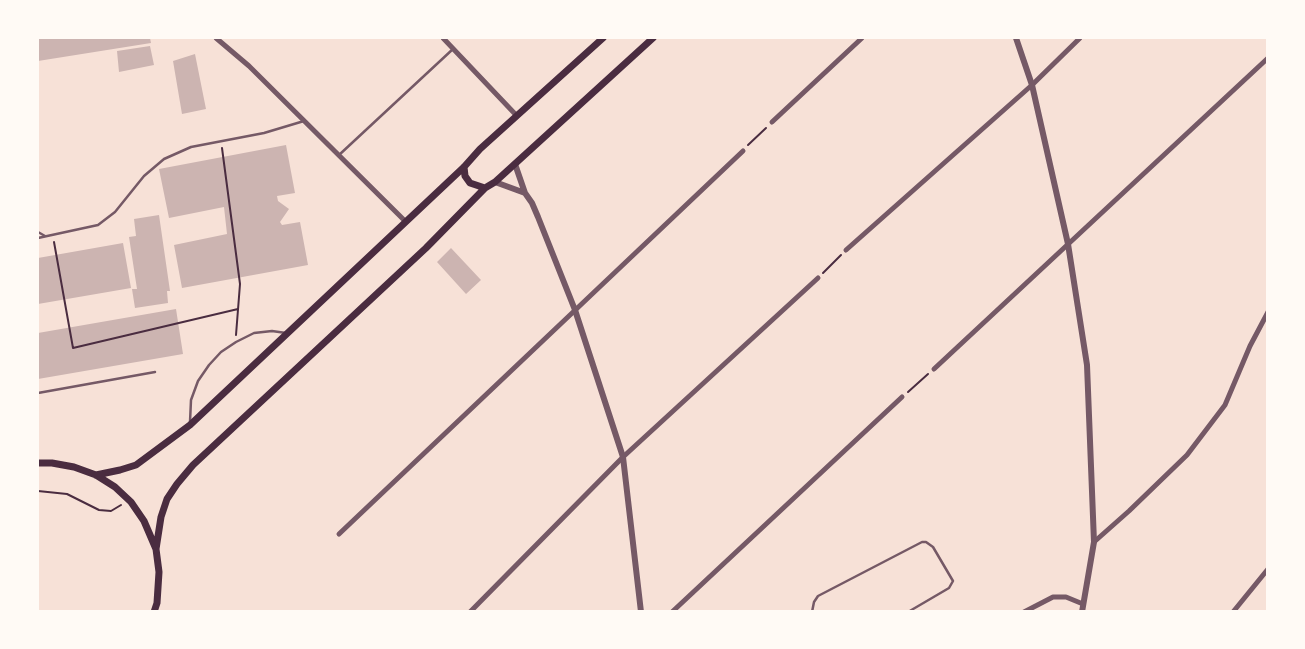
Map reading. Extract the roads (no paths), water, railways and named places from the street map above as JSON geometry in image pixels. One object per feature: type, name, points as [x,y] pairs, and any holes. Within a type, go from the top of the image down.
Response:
[{"type":"main road","points":[[96,475],[136,465],[190,425],[464,167],[480,149],[603,38]]},
{"type":"main road","points":[[156,549],[161,518],[167,499],[194,465],[426,248],[484,188],[495,182],[653,38]]},
{"type":"main road","points":[[464,167],[465,176],[470,183],[484,188]]},
{"type":"main road","points":[[38,463],[52,463],[74,467],[96,475],[115,487],[131,502],[144,521],[156,549],[159,572],[157,602],[154,612]]},
{"type":"street","points":[[216,38],[250,66],[405,221]]},
{"type":"street","points":[[443,38],[517,116]]},
{"type":"street","points":[[772,122],[862,38]]},
{"type":"street","points":[[1016,38],[1032,85],[1068,244],[1087,365],[1094,542],[1082,612]]},
{"type":"street","points":[[846,250],[1032,85],[1080,38]]},
{"type":"street","points":[[934,369],[1268,58]]},
{"type":"street","points":[[339,534],[743,151]]},
{"type":"street","points":[[515,164],[525,193],[535,210],[575,310],[623,457],[640,612]]},
{"type":"street","points":[[495,182],[525,193]]},
{"type":"street","points":[[470,612],[623,457],[818,278]]},
{"type":"street","points":[[1094,542],[1129,512],[1187,455],[1225,405],[1250,346],[1268,312]]},
{"type":"street","points":[[672,612],[902,397]]},
{"type":"street","points":[[1233,612],[1268,569]]},
{"type":"street","points":[[1024,612],[1053,597],[1066,597],[1083,604]]},
{"type":"lane","points":[[339,154],[453,49]]},
{"type":"lane","points":[[38,238],[98,225],[115,212],[144,176],[164,159],[190,147],[264,133],[305,120]]},
{"type":"lane","points":[[38,232],[46,237]]},
{"type":"lane","points":[[190,425],[191,400],[198,381],[209,365],[222,352],[254,333],[272,331],[287,333]]},
{"type":"lane","points":[[38,392],[155,372]]},
{"type":"lane","points":[[812,612],[814,602],[818,596],[922,542],[926,542],[933,547],[952,581],[949,588],[908,612]]}]
